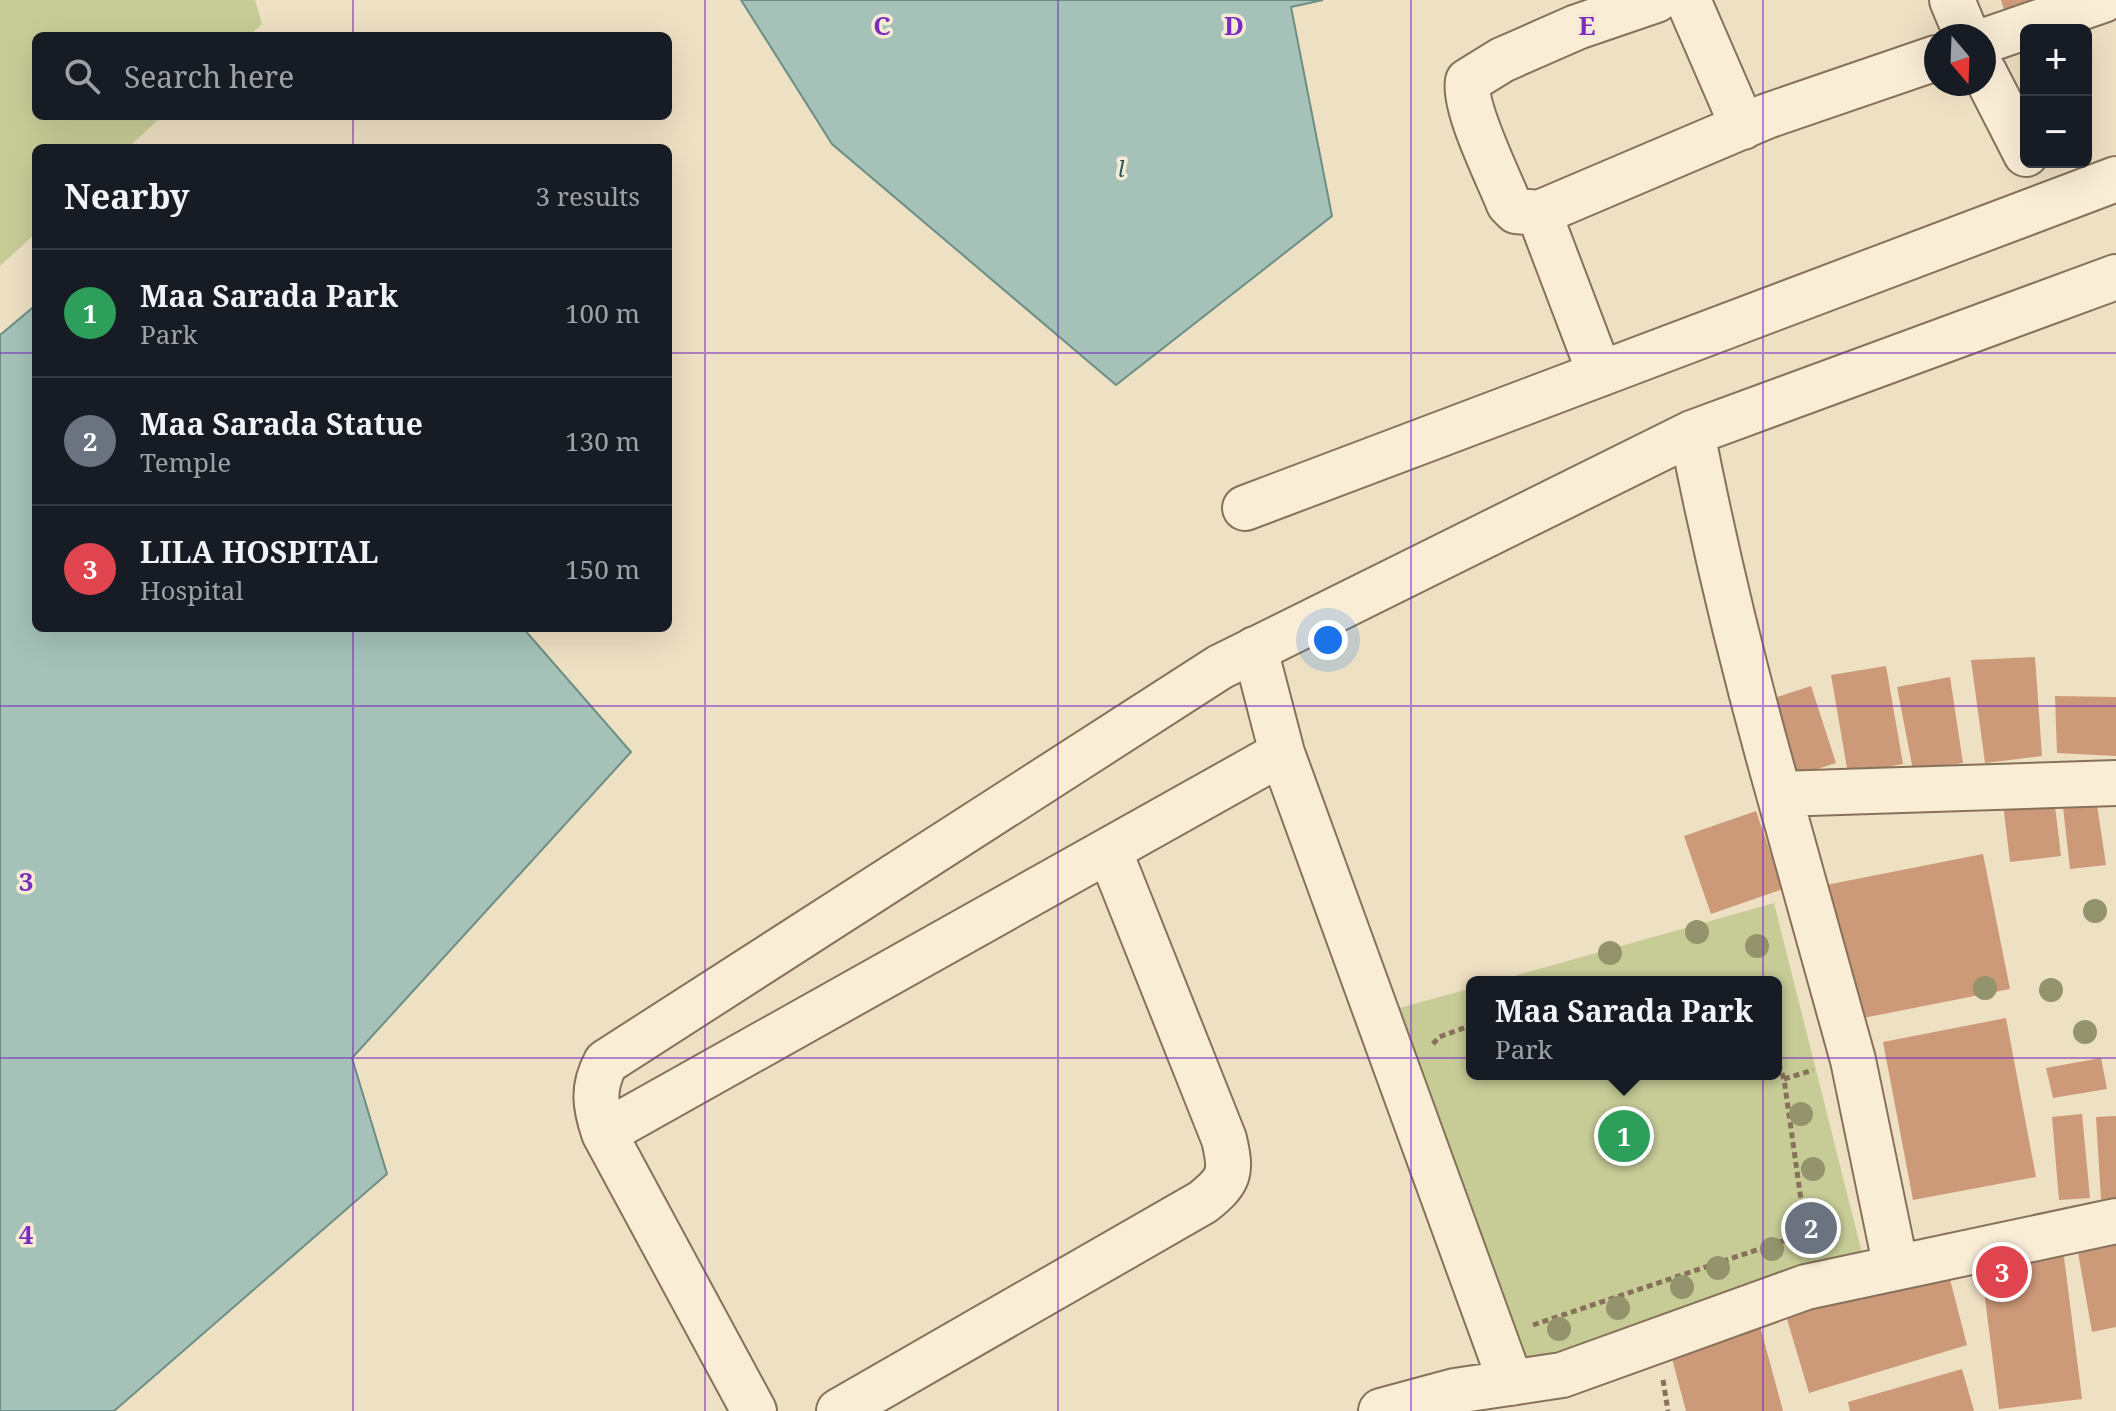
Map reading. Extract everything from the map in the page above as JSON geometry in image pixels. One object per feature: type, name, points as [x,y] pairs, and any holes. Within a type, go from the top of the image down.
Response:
[{"type":"street","points":[[1656,0],[1577,27],[1502,60],[1468,81],[1473,114],[1509,204],[1516,211],[1539,213],[1743,127],[1924,62]]},
{"type":"street","points":[[1688,0],[1743,127]]},
{"type":"street","points":[[1952,0],[1962,24]]},
{"type":"street","points":[[1996,37],[2103,0]]},
{"type":"street","points":[[1996,95],[2020,142]]},
{"type":"street","points":[[2033,168],[2051,204]]},
{"type":"street","points":[[1245,508],[2116,179]]},
{"type":"street","points":[[1539,213],[1600,374]]},
{"type":"street","points":[[754,1411],[604,1133],[595,1107],[595,1092],[606,1062],[1220,667],[1692,433],[2116,277]]},
{"type":"street","points":[[1692,433],[1743,662],[1853,1060],[1896,1268]]},
{"type":"street","points":[[1255,649],[1282,753],[1511,1383]]},
{"type":"street","points":[[604,1133],[1282,753]]},
{"type":"street","points":[[1779,794],[2116,783]]},
{"type":"street","points":[[839,1411],[1203,1202],[1222,1187],[1228,1176],[1229,1162],[1224,1139],[1109,850]]},
{"type":"street","points":[[1381,1411],[1455,1391],[1562,1375],[1806,1287],[2116,1221]]},
{"type":"path","points":[[1431,1055],[1431,1046],[1439,1037],[1466,1027]]},
{"type":"path","points":[[1528,1327],[1795,1237],[1803,1231],[1782,1074]]},
{"type":"green space","points":[[0,0],[255,0],[262,24],[253,32],[32,32],[32,120],[158,120],[132,144],[32,144],[32,237],[0,266]]},
{"type":"green space","points":[[1774,903],[1863,1257],[1495,1374],[1374,1015],[1466,990],[1466,1080],[1782,1080],[1782,976],[1514,976]]},
{"type":"water","name":"l","points":[[741,0],[1323,0],[1291,7],[1332,216],[1116,385],[832,144]]},
{"type":"water","points":[[32,308],[32,632],[526,632],[631,752],[352,1058],[387,1174],[114,1411],[0,1411],[0,335]]},
{"type":"building","points":[[2001,0],[2063,0],[2006,17]]},
{"type":"building","points":[[2035,657],[2042,756],[1985,763],[1971,660]]},
{"type":"building","points":[[1886,666],[1903,764],[1848,774],[1831,675]]},
{"type":"building","points":[[1950,677],[1963,763],[1913,770],[1897,687]]},
{"type":"building","points":[[1811,686],[1836,763],[1786,779],[1762,702]]},
{"type":"building","points":[[2055,696],[2116,697],[2116,756],[2057,753]]},
{"type":"building","points":[[2054,798],[2061,856],[2010,862],[2003,804]]},
{"type":"building","points":[[2062,798],[2096,798],[2106,865],[2070,869]]},
{"type":"building","points":[[1756,811],[1783,889],[1711,914],[1684,836]]},
{"type":"building","points":[[1983,854],[2010,989],[1853,1020],[1826,885]]},
{"type":"building","points":[[2006,1018],[2036,1177],[1913,1200],[1883,1042]]},
{"type":"building","points":[[2101,1058],[2107,1089],[2053,1098],[2046,1068]]},
{"type":"building","points":[[2082,1114],[2090,1198],[2059,1200],[2052,1117]]},
{"type":"building","points":[[2116,1116],[2116,1198],[2101,1199],[2096,1117]]},
{"type":"building","points":[[2116,1234],[2116,1327],[2092,1332],[2076,1241]]},
{"type":"building","points":[[2063,1249],[2082,1399],[1999,1409],[1980,1259]]},
{"type":"building","points":[[1946,1264],[1967,1345],[1809,1393],[1784,1309]]},
{"type":"building","points":[[1760,1326],[1783,1411],[1686,1411],[1670,1351]]},
{"type":"building","points":[[1962,1369],[1974,1411],[1850,1411],[1848,1402]]},
{"type":"place","name":"Maa Sarada Park","points":[[1624,1136]]},
{"type":"place","name":"Maa Sarada Statue","points":[[1811,1228]]},
{"type":"place","name":"LILA HOSPITAL","points":[[2002,1272]]}]
